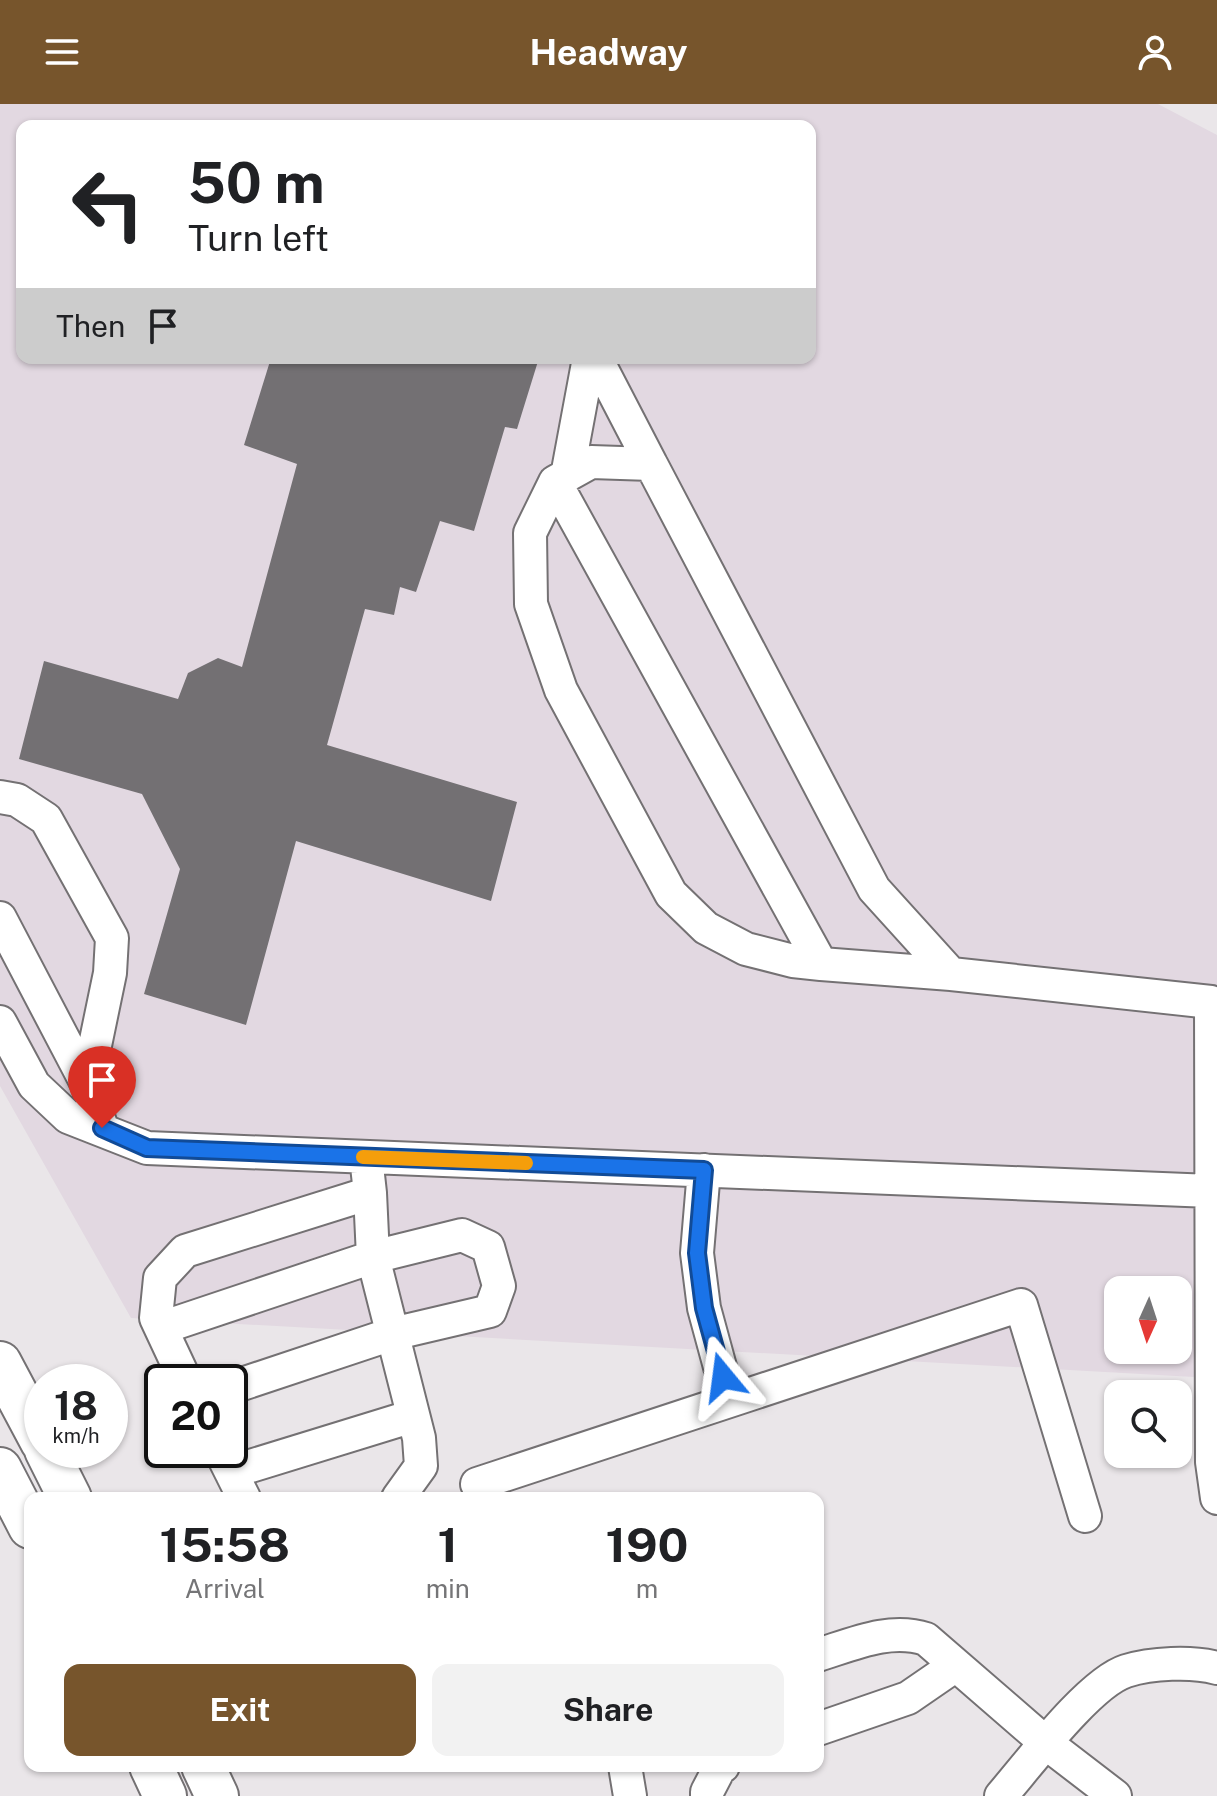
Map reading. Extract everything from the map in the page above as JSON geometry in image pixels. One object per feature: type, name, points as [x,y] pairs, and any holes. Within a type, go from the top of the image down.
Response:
[{"type":"main road","points":[[0,1363],[24,1408]]},
{"type":"main road","points":[[55,1468],[67,1492]]},
{"type":"main road","points":[[0,1469],[24,1515]]},
{"type":"main road","points":[[154,1772],[165,1796]]},
{"type":"main road","points":[[206,1772],[217,1796]]},
{"type":"street","points":[[588,364],[561,479],[530,533],[531,604],[561,690],[671,894],[706,928],[746,949],[793,961],[951,974],[1211,1002],[1212,1462],[1217,1498]]},
{"type":"street","points":[[599,364],[874,889],[951,974]]},
{"type":"street","points":[[561,479],[591,462],[651,464]]},
{"type":"street","points":[[561,479],[821,964]]},
{"type":"street","points":[[0,797],[17,800],[46,819],[112,938],[110,973],[87,1084]]},
{"type":"street","points":[[0,918],[87,1084],[102,1128]]},
{"type":"street","points":[[0,1022],[34,1085],[68,1117],[147,1148],[1211,1191]]},
{"type":"street","points":[[366,1157],[373,1257],[419,1438],[421,1466],[402,1492]]},
{"type":"street","points":[[704,1170],[697,1253],[704,1308],[729,1400]]},
{"type":"street","points":[[178,1364],[156,1318],[160,1278],[185,1251],[370,1193]]},
{"type":"street","points":[[161,1328],[373,1257],[462,1235],[488,1247],[499,1286],[490,1311],[392,1334],[248,1382]]},
{"type":"street","points":[[477,1484],[1021,1305],[1085,1516]]},
{"type":"street","points":[[232,1473],[413,1416]]},
{"type":"street","points":[[824,1653],[871,1638],[896,1634],[911,1634],[926,1639],[1046,1743],[1115,1796]]},
{"type":"street","points":[[1001,1796],[1096,1689],[1124,1672],[1173,1664],[1217,1668]]},
{"type":"street","points":[[824,1727],[908,1698],[956,1665]]},
{"type":"street","points":[[626,1772],[630,1796]]},
{"type":"street","points":[[707,1796],[717,1772]]},
{"type":"shaded area","points":[[0,104],[1158,104],[1217,135],[1217,1375],[1212,1378],[131,1318],[0,1086]]},
{"type":"building","points":[[269,364],[537,364],[517,429],[505,427],[474,531],[440,521],[416,592],[400,587],[394,615],[365,609],[327,745],[517,802],[491,901],[296,841],[246,1025],[144,994],[180,869],[142,794],[19,759],[44,661],[178,699],[188,673],[218,658],[242,667],[297,464],[244,445]]},
{"type":"slow traffic","points":[[363,1157],[526,1163]]},
{"type":"route","points":[[102,1128],[147,1148],[704,1170],[697,1253],[704,1308],[723,1377]]}]
